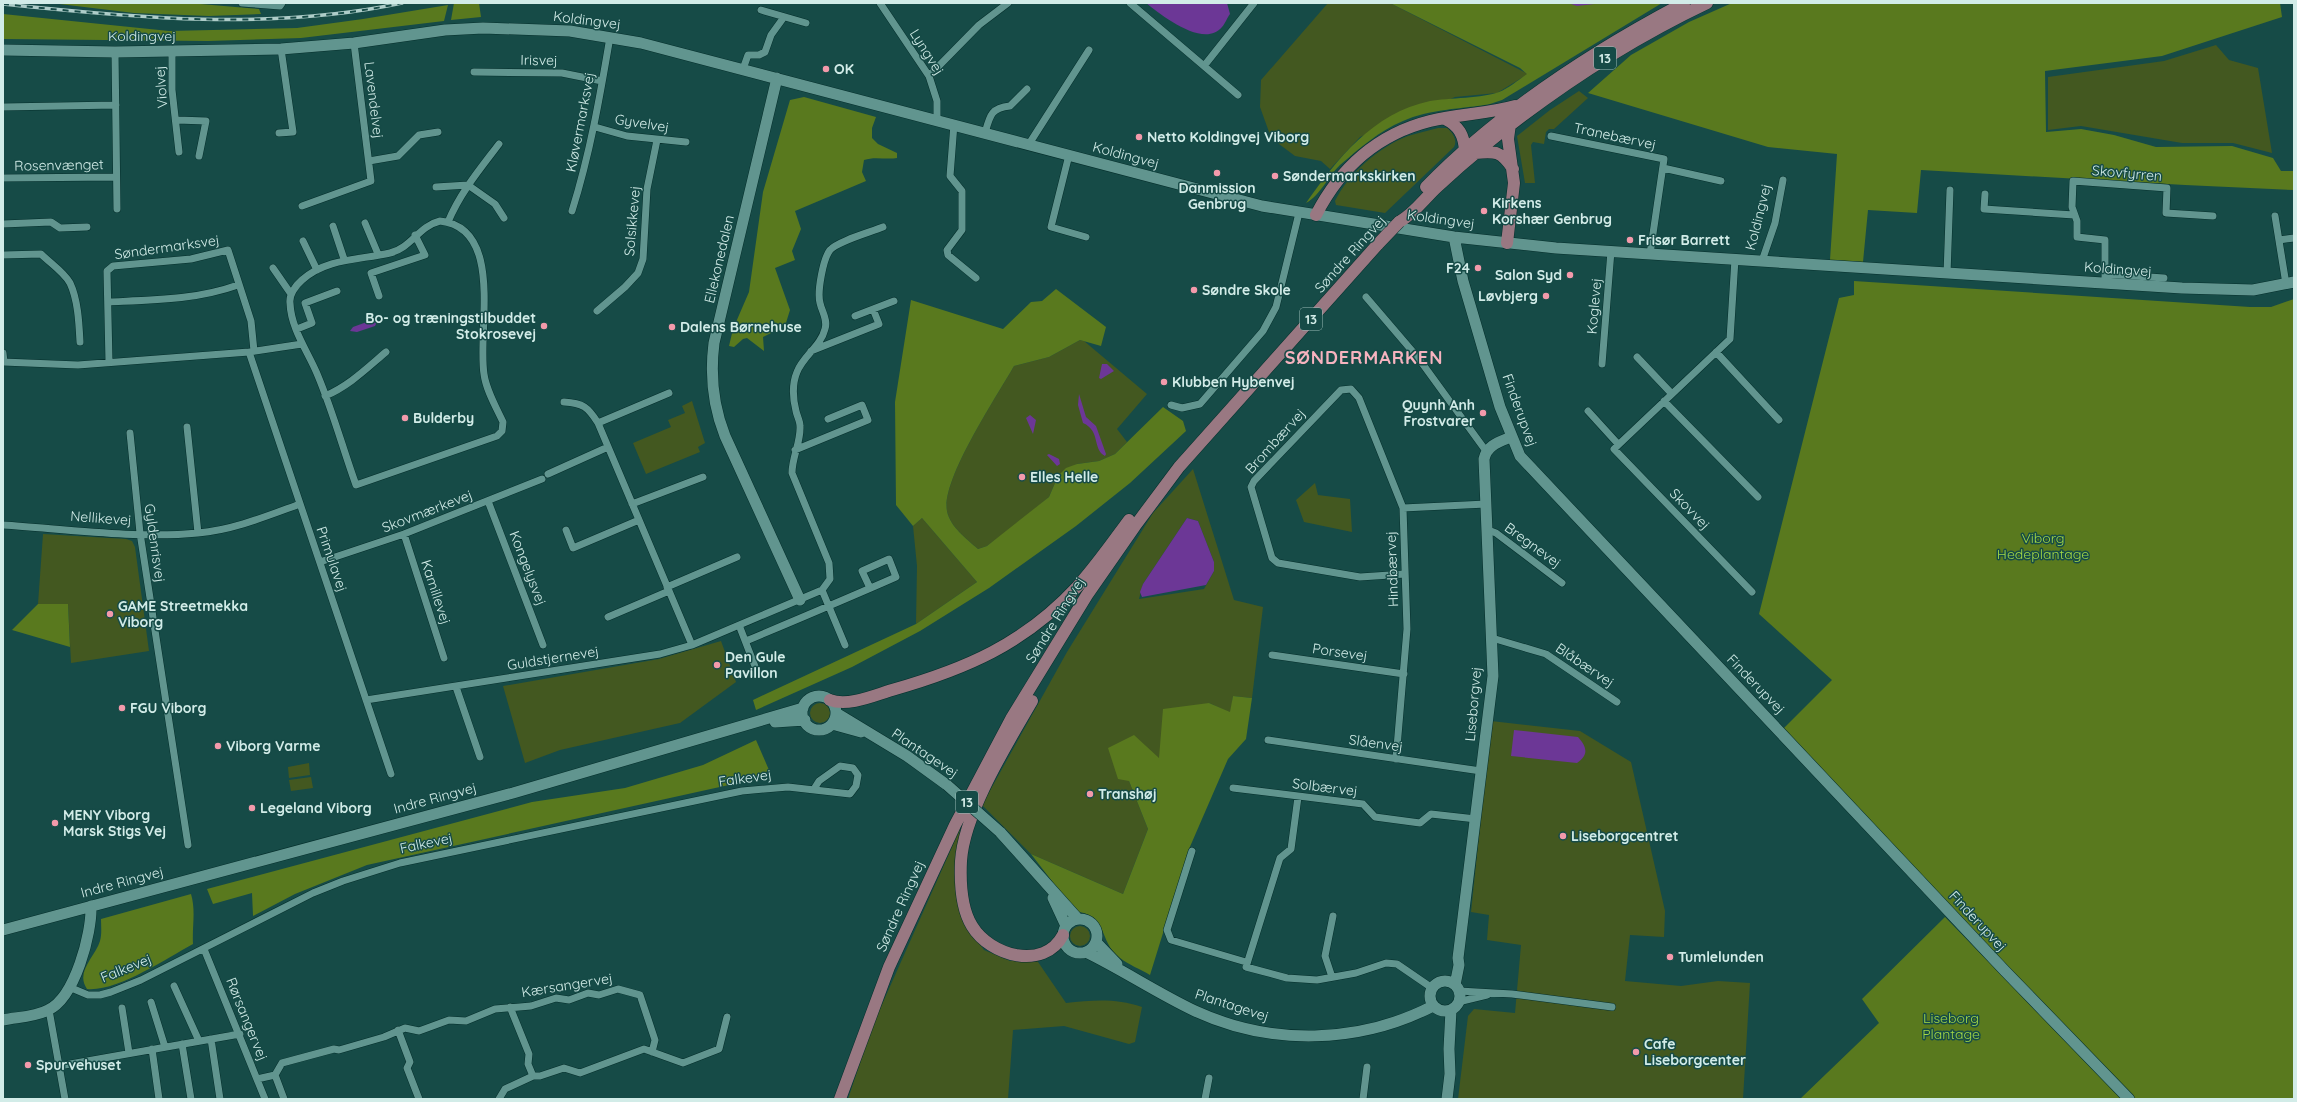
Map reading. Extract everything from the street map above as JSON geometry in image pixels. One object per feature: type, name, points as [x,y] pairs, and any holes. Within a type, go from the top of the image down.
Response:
[{"type":"main road","name":"Søndre Ringvej","points":[[840,1099],[889,967],[958,819],[1011,719],[1087,595],[1134,526],[1179,467],[1408,211],[1470,152],[1524,103],[1618,39],[1684,3]]},
{"type":"main road","name":"Søndre Ringvej","points":[[1470,152],[1589,68],[1654,30],[1707,3]]},
{"type":"main road","points":[[1316,215],[1341,176],[1358,158],[1379,142],[1406,129],[1432,120],[1490,113],[1524,103]]},
{"type":"main road","points":[[1445,119],[1455,124],[1462,133],[1470,152],[1491,151],[1499,153],[1506,159],[1513,170]]},
{"type":"main road","points":[[1507,243],[1513,203],[1513,170],[1508,139],[1510,124]]},
{"type":"main road","points":[[830,700],[840,702],[853,700],[948,673],[1001,649],[1023,634],[1044,618],[1078,586],[1184,451],[1244,394]]},
{"type":"main road","points":[[1064,930],[1059,942],[1046,951],[1023,956],[1006,953],[983,939],[972,926],[964,908],[960,873],[962,848],[973,813],[998,763],[1056,658],[1134,526]]},
{"type":"street","points":[[242,3],[280,6],[282,3]]},
{"type":"street","name":"Lyngvej","points":[[880,3],[929,76],[937,101],[937,120]]},
{"type":"street","points":[[929,76],[979,25],[1008,3]]},
{"type":"street","points":[[1130,3],[1238,95]]},
{"type":"street","points":[[1204,66],[1254,3]]},
{"type":"street","points":[[760,10],[806,23]]},
{"type":"street","points":[[743,69],[748,55],[759,55],[765,52],[771,35],[784,17]]},
{"type":"street","name":"Koldingvej","points":[[3,50],[116,52],[281,50],[354,43],[445,30],[483,28],[570,31],[641,43],[985,132],[1220,196],[1299,213],[1454,237],[1507,243],[1650,254],[1947,274],[2105,279],[2230,290],[2253,290],[2290,283],[2279,240],[2275,216]]},
{"type":"street","name":"Kløvermarksvej","points":[[572,211],[586,168],[595,127],[610,37]]},
{"type":"street","name":"Lavendelvej","points":[[302,206],[371,181],[354,43]]},
{"type":"street","points":[[278,133],[293,132],[281,50]]},
{"type":"street","points":[[1029,144],[1089,50]]},
{"type":"street","name":"Violvej","points":[[172,51],[172,90],[177,120],[179,152]]},
{"type":"street","name":"Rosenvænget","points":[[116,52],[116,209]]},
{"type":"street","name":"Irisvej","points":[[474,72],[562,73],[602,81]]},
{"type":"street","name":"Ellekonedalen","points":[[776,78],[714,343],[712,380],[718,418],[724,436],[800,600]]},
{"type":"street","points":[[985,132],[990,116],[998,107],[1010,106],[1027,89]]},
{"type":"street","points":[[3,106],[116,105]]},
{"type":"street","name":"Violvej","points":[[177,120],[206,121],[199,156]]},
{"type":"street","points":[[954,124],[950,176],[962,191],[962,230],[947,250],[948,255],[976,278]]},
{"type":"street","name":"Gyvelvej","points":[[595,127],[627,136],[686,142]]},
{"type":"street","name":"Lavendelvej","points":[[369,161],[398,156],[419,135],[438,132]]},
{"type":"street","name":"Tranebærvej","points":[[1551,136],[1664,160],[1650,254]]},
{"type":"street","name":"Solsikkevej","points":[[597,311],[625,287],[638,273],[643,259],[646,189],[657,140]]},
{"type":"street","points":[[448,222],[454,207],[499,144]]},
{"type":"street","points":[[1069,155],[1052,227],[1086,238]]},
{"type":"street","name":"Tranebærvej","points":[[1663,168],[1721,181]]},
{"type":"street","name":"Rosenvænget","points":[[3,178],[116,177]]},
{"type":"street","name":"Koldingvej","points":[[1762,261],[1774,223],[1783,180]]},
{"type":"street","name":"Skovfyrren","points":[[2105,279],[2105,240],[2077,237],[2078,221],[2074,215],[2072,207],[2073,181],[2167,188],[2166,213],[2212,216]]},
{"type":"street","points":[[436,187],[468,186],[495,204],[504,218]]},
{"type":"street","points":[[1947,274],[1950,190]]},
{"type":"street","points":[[1985,194],[1984,209],[2074,215]]},
{"type":"street","points":[[1171,405],[1182,408],[1200,404],[1263,331],[1276,307],[1299,213]]},
{"type":"street","points":[[3,224],[50,222],[60,228],[87,227]]},
{"type":"street","points":[[273,268],[291,294],[291,311],[302,344],[318,375],[356,485],[497,436],[502,431],[502,422],[484,374],[483,273],[481,260],[471,237],[457,224],[448,222],[432,223],[415,235],[401,249],[344,259],[317,270],[302,280],[291,294]]},
{"type":"street","points":[[365,223],[378,254]]},
{"type":"street","points":[[333,226],[344,259]]},
{"type":"street","points":[[845,645],[822,590],[830,579],[829,563],[792,473],[800,424],[796,411],[793,382],[802,362],[822,338],[826,328],[826,318],[819,302],[819,288],[827,255],[836,246],[883,227]]},
{"type":"street","points":[[379,296],[371,273],[426,254],[415,235]]},
{"type":"street","name":"Finderupvej","points":[[1454,237],[1463,281],[1511,437],[1520,456],[2005,971],[2130,1099]]},
{"type":"street","points":[[2279,240],[2294,238]]},
{"type":"street","points":[[303,241],[317,270]]},
{"type":"street","name":"Søndermarksvej","points":[[109,362],[107,272],[113,266],[191,259],[228,250],[238,285],[251,321],[252,351]]},
{"type":"street","name":"Koglevej","points":[[1602,364],[1611,251]]},
{"type":"street","points":[[3,256],[41,254],[70,283],[79,317],[80,342]]},
{"type":"street","points":[[1618,444],[1730,339],[1735,259]]},
{"type":"street","points":[[2105,279],[2164,278]]},
{"type":"street","points":[[108,302],[192,297],[214,294],[238,285]]},
{"type":"street","points":[[297,329],[312,323],[305,303],[337,291]]},
{"type":"street","points":[[1366,297],[1419,359],[1486,451],[1491,446],[1511,437]]},
{"type":"street","points":[[855,316],[894,301]]},
{"type":"street","points":[[810,351],[879,324],[873,309]]},
{"type":"street","points":[[3,353],[4,362],[78,364],[252,351],[302,344]]},
{"type":"street","name":"Primulavej","points":[[252,351],[300,504],[391,774]]},
{"type":"street","points":[[325,396],[338,390],[386,352]]},
{"type":"street","points":[[1716,352],[1779,420]]},
{"type":"street","points":[[1637,357],[1672,394]]},
{"type":"street","name":"Hindbærvej","points":[[1350,389],[1359,398],[1403,508],[1407,628],[1396,759]]},
{"type":"street","name":"Brombærvej","points":[[1350,389],[1341,390],[1337,393],[1254,481],[1251,488],[1272,558],[1278,563],[1360,576],[1405,574]]},
{"type":"street","points":[[598,423],[669,393]]},
{"type":"street","points":[[1664,401],[1758,497]]},
{"type":"street","points":[[564,402],[578,402],[590,410],[598,423],[692,645]]},
{"type":"street","points":[[795,450],[868,420],[862,405],[828,419]]},
{"type":"street","name":"Skovvej","points":[[1588,411],[1618,444],[1614,448],[1752,592]]},
{"type":"street","points":[[187,427],[198,533]]},
{"type":"street","name":"Gyldenrisvej","points":[[130,433],[140,534],[175,776],[188,844]]},
{"type":"street","name":"Skovmærkevej","points":[[320,562],[404,534],[488,501],[608,447]]},
{"type":"street","name":"Liseborgvej","points":[[1447,1099],[1450,1074],[1445,997],[1459,965],[1458,958],[1493,676],[1484,459],[1486,451]]},
{"type":"street","points":[[632,504],[703,476]]},
{"type":"street","name":"Kongelysvej","points":[[488,501],[543,645]]},
{"type":"street","name":"Nellikevej","points":[[3,525],[140,534],[198,533],[231,528],[300,504]]},
{"type":"street","points":[[1403,508],[1486,504]]},
{"type":"street","points":[[566,530],[573,548],[639,520]]},
{"type":"street","name":"Bregnevej","points":[[1488,530],[1496,533],[1562,583]]},
{"type":"street","name":"Kamillevej","points":[[404,534],[444,658]]},
{"type":"street","points":[[608,617],[737,557]]},
{"type":"street","points":[[746,641],[870,588],[896,576],[888,559],[862,571],[870,588]]},
{"type":"street","name":"Guldstjernevej","points":[[366,700],[629,660],[692,645],[822,590]]},
{"type":"street","points":[[739,625],[756,669]]},
{"type":"street","name":"Blåbærvej","points":[[1492,638],[1546,654],[1617,702]]},
{"type":"street","name":"Porsevej","points":[[1272,655],[1404,674]]},
{"type":"street","points":[[456,687],[480,757]]},
{"type":"street","points":[[817,696],[830,700],[836,713],[832,724],[826,728],[818,729],[810,726],[805,720],[803,708],[808,700],[817,696]]},
{"type":"street","name":"Indre Ringvej","points":[[3,930],[513,793],[758,723],[803,708]]},
{"type":"street","name":"Plantagevej","points":[[836,713],[907,756],[947,785],[1000,832],[1078,919]]},
{"type":"street","name":"Indre Ringvej","points":[[758,723],[805,720]]},
{"type":"street","name":"Plantagevej","points":[[832,724],[871,735]]},
{"type":"street","name":"Slåenvej","points":[[1268,740],[1482,771]]},
{"type":"street","name":"Falkevej","points":[[69,987],[88,995],[100,995],[141,980],[313,893],[343,881],[400,863],[742,791],[788,788],[814,789],[850,794],[856,786],[858,775],[853,768],[840,766],[819,781],[814,789]]},
{"type":"street","name":"Solbærvej","points":[[1233,788],[1363,804],[1375,817],[1420,823],[1431,814],[1476,819]]},
{"type":"street","points":[[1298,797],[1291,849],[1280,858],[1246,962],[1246,967],[1287,978],[1318,980],[1356,973],[1386,963],[1397,964],[1445,997],[1495,993],[1612,1007]]},
{"type":"street","points":[[1192,851],[1167,930],[1171,940],[1246,962]]},
{"type":"street","name":"Plantagevej","points":[[1045,883],[1064,930]]},
{"type":"street","name":"Falkevej","points":[[49,1010],[60,1002],[85,954],[89,939],[91,906]]},
{"type":"street","points":[[1332,977],[1325,956],[1333,916]]},
{"type":"street","points":[[1078,919],[1086,920],[1093,925],[1097,933],[1096,942],[1092,948],[1086,952],[1071,950],[1066,945],[1064,930],[1078,919]]},
{"type":"street","name":"Plantagevej","points":[[1096,942],[1122,969]]},
{"type":"street","name":"Rørsangervej","points":[[204,949],[240,1034],[265,1099]]},
{"type":"street","name":"Plantagevej","points":[[1086,952],[1122,969],[1156,991],[1196,1012],[1265,1033],[1319,1037],[1365,1030],[1388,1023],[1445,997]]},
{"type":"street","points":[[174,986],[199,1041]]},
{"type":"street","name":"Kærsangervej","points":[[275,1075],[282,1063],[334,1049],[347,1048],[384,1037],[405,1028],[419,1031],[449,1020],[466,1021],[495,1009],[531,1006],[556,998],[569,1000],[588,993],[599,994],[618,989],[640,995],[655,1040],[652,1052]]},
{"type":"street","points":[[1445,997],[1495,993]]},
{"type":"street","points":[[151,1002],[166,1047]]},
{"type":"street","name":"Kærsangervej","points":[[510,1007],[529,1054],[528,1064],[533,1076]]},
{"type":"street","points":[[122,1008],[130,1053]]},
{"type":"street","points":[[3,1020],[49,1010],[65,1099]]},
{"type":"street","points":[[499,1099],[505,1088],[533,1076],[564,1068],[580,1073],[644,1049],[683,1062],[719,1049],[727,1017]]},
{"type":"street","points":[[398,1030],[410,1062],[407,1068],[419,1099]]},
{"type":"street","points":[[59,1066],[240,1034]]},
{"type":"street","points":[[211,1039],[220,1099]]},
{"type":"street","points":[[182,1044],[191,1099]]},
{"type":"street","points":[[152,1049],[159,1099]]},
{"type":"street","points":[[1363,1099],[1367,1067]]},
{"type":"street","points":[[257,1079],[275,1075],[284,1099]]},
{"type":"street","points":[[1205,1099],[1208,1078]]},
{"type":"green space","points":[[51,3],[189,3],[259,9],[261,14],[209,16],[134,13]]},
{"type":"green space","points":[[454,3],[479,3],[481,17],[451,20]]},
{"type":"green space","points":[[1328,3],[1390,3],[1528,74],[1497,93],[1455,97],[1360,137],[1330,169],[1321,161],[1295,156],[1279,144],[1269,132],[1260,107],[1261,80]]},
{"type":"green space","points":[[1390,3],[1662,3],[1502,100],[1490,104],[1424,114],[1394,125],[1370,140],[1340,165],[1316,195],[1306,203],[1330,170],[1358,140],[1391,116],[1410,107],[1430,101],[1484,96],[1499,92],[1527,74],[1520,68]]},
{"type":"green space","points":[[1732,3],[2280,3],[2282,17],[2162,56],[2045,71],[2046,132],[2081,129],[2114,135],[2156,147],[2232,146],[2273,158],[2281,171],[2294,171],[2294,190],[1921,170],[1917,213],[1868,210],[1863,262],[1830,260],[1837,154],[1768,147],[1588,93],[1631,55],[1689,22]]},
{"type":"green space","points":[[448,5],[444,21],[301,38],[208,41],[3,39],[3,14],[169,31],[297,28]]},
{"type":"green space","points":[[2216,45],[2229,60],[2258,68],[2272,153],[2233,143],[2182,143],[2081,126],[2048,130],[2048,77],[2164,61]]},
{"type":"green space","points":[[1579,91],[1588,98],[1554,129],[1549,129],[1546,132],[1544,144],[1533,142],[1531,145],[1535,183],[1525,183],[1517,136],[1550,110]]},
{"type":"green space","points":[[804,97],[876,117],[872,128],[872,138],[878,144],[897,153],[897,158],[872,158],[864,160],[862,172],[866,181],[795,211],[801,229],[792,251],[795,260],[775,268],[790,310],[785,326],[763,337],[764,351],[747,338],[743,339],[734,347],[729,346],[733,329],[749,292],[763,192],[790,100]]},
{"type":"green space","points":[[1438,128],[1447,128],[1451,132],[1455,139],[1454,147],[1385,213],[1336,205],[1335,201],[1348,181],[1356,171],[1376,154],[1408,136]]},
{"type":"green space","name":"Viborg Hedeplantage","points":[[1854,281],[2250,307],[2271,307],[2294,299],[2294,1099],[2135,1099],[1951,910],[1782,730],[1832,680],[1759,614],[1839,298],[1854,295]]},
{"type":"green space","points":[[1056,289],[1106,327],[1101,346],[1080,340],[1049,357],[1014,366],[972,438],[953,479],[947,497],[947,511],[955,527],[978,549],[987,546],[1049,497],[1058,476],[1066,468],[1077,464],[1099,461],[1115,454],[1163,407],[1183,421],[1186,431],[1130,483],[1076,526],[989,588],[920,631],[852,667],[756,710],[753,700],[916,624],[977,582],[922,518],[913,526],[896,505],[895,402],[911,300],[1003,329],[1031,302],[1042,301]]},
{"type":"green space","points":[[1080,340],[1084,341],[1147,394],[1117,429],[1127,442],[1115,454],[1099,461],[1077,464],[1058,476],[1049,497],[1020,522],[987,546],[978,549],[955,527],[947,511],[947,497],[961,459],[1014,366],[1049,357]]},
{"type":"green space","points":[[692,401],[705,443],[698,447],[700,452],[646,474],[633,443],[671,427],[668,420],[685,413],[682,406]]},
{"type":"green space","points":[[1193,469],[1234,600],[1263,607],[1252,698],[1233,696],[1231,713],[1209,703],[1159,758],[1129,781],[1148,829],[1123,894],[1031,854],[982,805],[1067,652],[1153,513]],"holes":[[[1187,518],[1198,521],[1214,562],[1214,571],[1204,589],[1139,599],[1143,584]]]},
{"type":"green space","points":[[1315,483],[1318,495],[1350,499],[1352,532],[1304,522],[1296,500]]},
{"type":"green space","points":[[922,518],[977,582],[916,624],[917,566],[913,526]]},
{"type":"green space","points":[[43,534],[126,539],[132,541],[135,547],[149,651],[71,663],[68,604],[38,604]]},
{"type":"green space","points":[[38,604],[68,604],[70,647],[12,630]]},
{"type":"green space","points":[[721,641],[736,682],[680,723],[560,750],[525,763],[503,686],[659,659]]},
{"type":"green space","points":[[1233,696],[1252,698],[1246,739],[1228,759],[1189,849],[1150,975],[1123,960],[1113,951],[1108,944],[1099,923],[1094,918],[1086,914],[1075,911],[1031,854],[1123,894],[1148,829],[1129,781],[1118,779],[1108,748],[1134,735],[1159,758],[1163,709],[1209,703],[1230,712]]},
{"type":"green space","points":[[820,703],[827,706],[830,713],[827,720],[820,723],[813,720],[810,713],[813,706]]},
{"type":"green space","name":"Liseborgcentret","points":[[1491,721],[1580,731],[1631,762],[1665,911],[1664,937],[1630,935],[1625,981],[1681,986],[1718,981],[1750,983],[1743,1099],[1458,1099],[1468,1016],[1474,1009],[1515,1013],[1521,945],[1487,940],[1489,915],[1471,912]]},
{"type":"green space","points":[[756,740],[769,770],[756,779],[367,865],[295,894],[253,916],[252,893],[213,904],[207,889],[532,802],[625,788],[703,765]]},
{"type":"green space","points":[[309,763],[310,775],[289,778],[288,767]]},
{"type":"green space","points":[[311,777],[313,788],[291,791],[289,780]]},
{"type":"green space","points":[[960,829],[956,869],[967,927],[984,950],[1010,961],[1036,959],[1066,1003],[1104,1000],[1123,1002],[1142,1007],[1135,1042],[1129,1044],[1064,1026],[1013,1030],[1008,1099],[848,1099],[872,1027]]},
{"type":"green space","points":[[191,894],[194,913],[193,944],[127,980],[99,989],[87,989],[83,977],[87,965],[100,941],[101,919]]},
{"type":"green space","name":"Liseborg Plantage","points":[[1945,917],[2121,1099],[1800,1099],[1879,1023],[1862,999]]},
{"type":"green space","points":[[1080,926],[1087,929],[1090,936],[1087,943],[1080,946],[1073,943],[1070,936],[1073,929]]},
{"type":"shaded area","points":[[1146,3],[1227,3],[1230,14],[1222,27],[1214,33],[1205,34],[1183,28]]},
{"type":"shaded area","points":[[1568,3],[1603,3],[1577,6]]},
{"type":"shaded area","points":[[375,319],[377,322],[375,326],[357,332],[350,331],[353,327]]},
{"type":"shaded area","points":[[1102,364],[1107,364],[1114,371],[1101,379],[1099,378]]},
{"type":"shaded area","points":[[1079,394],[1086,417],[1096,426],[1106,454],[1105,456],[1101,453],[1089,426],[1083,423],[1078,405]]},
{"type":"shaded area","points":[[1030,415],[1036,420],[1033,434],[1026,418]]},
{"type":"shaded area","points":[[1049,454],[1059,459],[1060,464],[1057,466],[1047,455]]},
{"type":"shaded area","points":[[1187,518],[1198,521],[1214,562],[1214,571],[1206,585],[1142,597],[1140,592],[1143,584]]},
{"type":"shaded area","points":[[1514,730],[1578,737],[1585,748],[1585,754],[1577,763],[1511,756]]},
{"type":"railway","points":[[3,4],[103,14],[203,19],[253,19],[303,17],[353,12],[402,3]]},
{"type":"place","name":"OK","points":[[826,69]]},
{"type":"place","name":"Netto Koldingvej Viborg","points":[[1139,137]]},
{"type":"place","name":"Danmission Genbrug","points":[[1217,173]]},
{"type":"place","name":"Søndermarkskirken","points":[[1275,176]]},
{"type":"place","name":"Kirkens Korshær Genbrug","points":[[1484,211]]},
{"type":"place","name":"Frisør Barrett","points":[[1630,240]]},
{"type":"place","name":"F24","points":[[1478,268]]},
{"type":"place","name":"Salon Syd","points":[[1570,275]]},
{"type":"place","name":"Søndre Skole","points":[[1194,290]]},
{"type":"place","name":"Løvbjerg","points":[[1546,296]]},
{"type":"place","name":"Bo- og træningstilbuddet Stokrosevej","points":[[544,326]]},
{"type":"place","name":"Dalens Børnehuse","points":[[672,327]]},
{"type":"place","name":"Klubben Hybenvej","points":[[1164,382]]},
{"type":"place","name":"Quynh Anh Frostvarer","points":[[1483,413]]},
{"type":"place","name":"Bulderby","points":[[405,418]]},
{"type":"place","name":"Elles Helle","points":[[1022,477]]},
{"type":"place","name":"GAME Streetmekka Viborg","points":[[110,614]]},
{"type":"place","name":"Den Gule Pavillon","points":[[717,665]]},
{"type":"place","name":"FGU Viborg","points":[[122,708]]},
{"type":"place","name":"Viborg Varme","points":[[218,746]]},
{"type":"place","name":"Transhøj","points":[[1090,794]]},
{"type":"place","name":"Legeland Viborg","points":[[252,808]]},
{"type":"place","name":"MENY Viborg Marsk Stigs Vej","points":[[55,823]]},
{"type":"place","name":"Liseborgcentret","points":[[1563,836]]},
{"type":"place","name":"Tumlelunden","points":[[1670,957]]},
{"type":"place","name":"Cafe Liseborgcenter","points":[[1636,1052]]},
{"type":"place","name":"Spurvehuset","points":[[28,1065]]},
{"type":"district","name":"SØNDERMARKEN","points":[[1364,358]]}]
